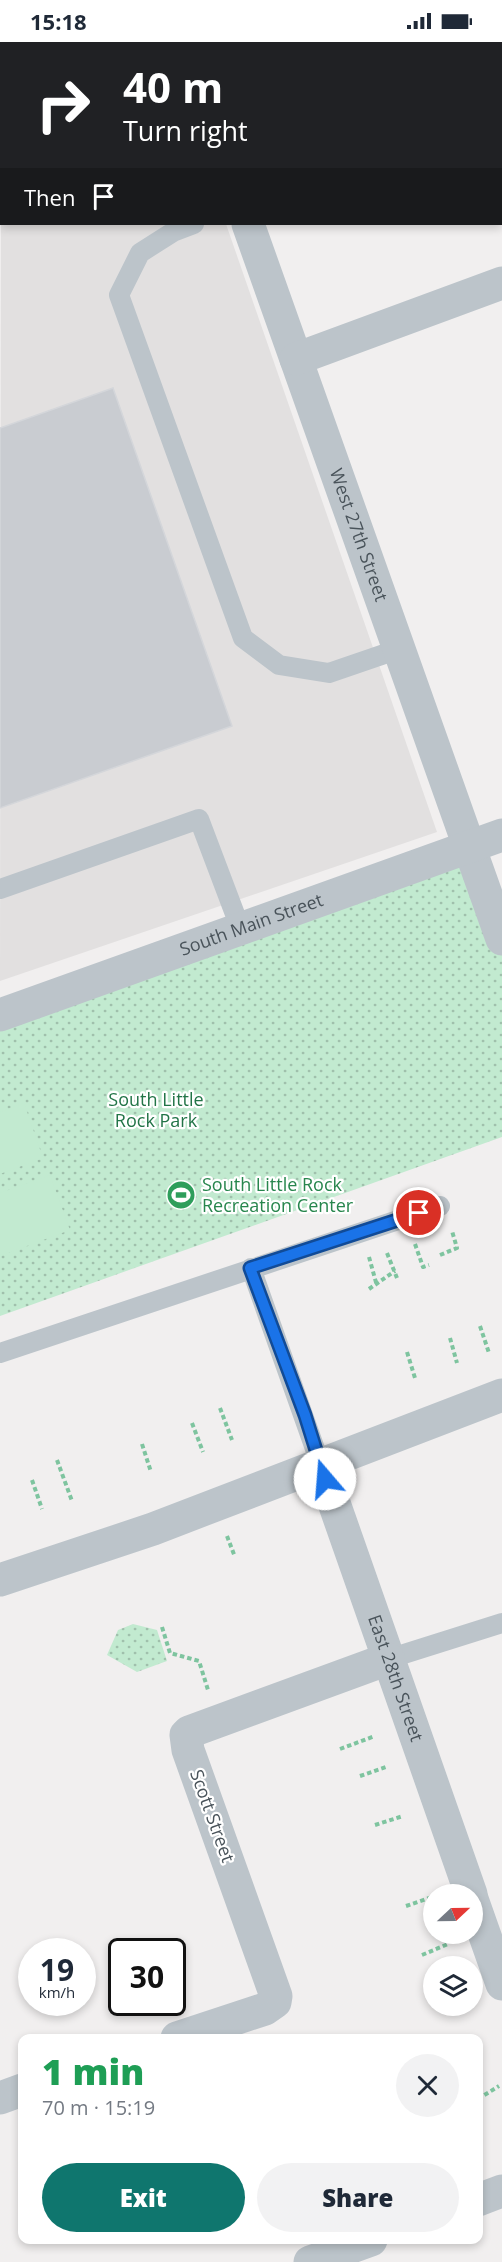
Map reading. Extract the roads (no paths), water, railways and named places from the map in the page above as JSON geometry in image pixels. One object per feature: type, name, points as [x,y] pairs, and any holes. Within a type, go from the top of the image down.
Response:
[{"type":"street","name":"West 27th Street","points":[[248,225],[502,939]]},
{"type":"street","points":[[296,359],[502,284]]},
{"type":"street","name":"South Main Street","points":[[0,1015],[502,835]]},
{"type":"street","points":[[0,1580],[153,1529],[502,1395]]},
{"type":"street","name":"East 28th Street","points":[[320,1463],[467,1884]]},
{"type":"street","name":"Scott Street","points":[[189,2034],[265,2009],[275,2002],[276,1996],[188,1750],[186,1735],[388,1659]]},
{"type":"street","points":[[483,1930],[502,1984]]},
{"type":"street","points":[[0,2098],[18,2091]]},
{"type":"street","points":[[483,2198],[502,2191]]},
{"type":"street","points":[[310,2262],[360,2244]]},
{"type":"lane","points":[[192,225],[140,253],[118,295],[243,638],[279,665],[328,673],[399,649]]},
{"type":"lane","points":[[0,889],[199,819],[240,930]]},
{"type":"lane","points":[[0,1353],[440,1206]]},
{"type":"lane","points":[[250,1268],[320,1463]]},
{"type":"lane","points":[[388,1659],[502,1623]]},
{"type":"place","name":"South Little Rock Recreation Center","points":[[181,1195]]},
{"type":"park label","name":"South Little Rock Park","points":[[156,1110]]}]
